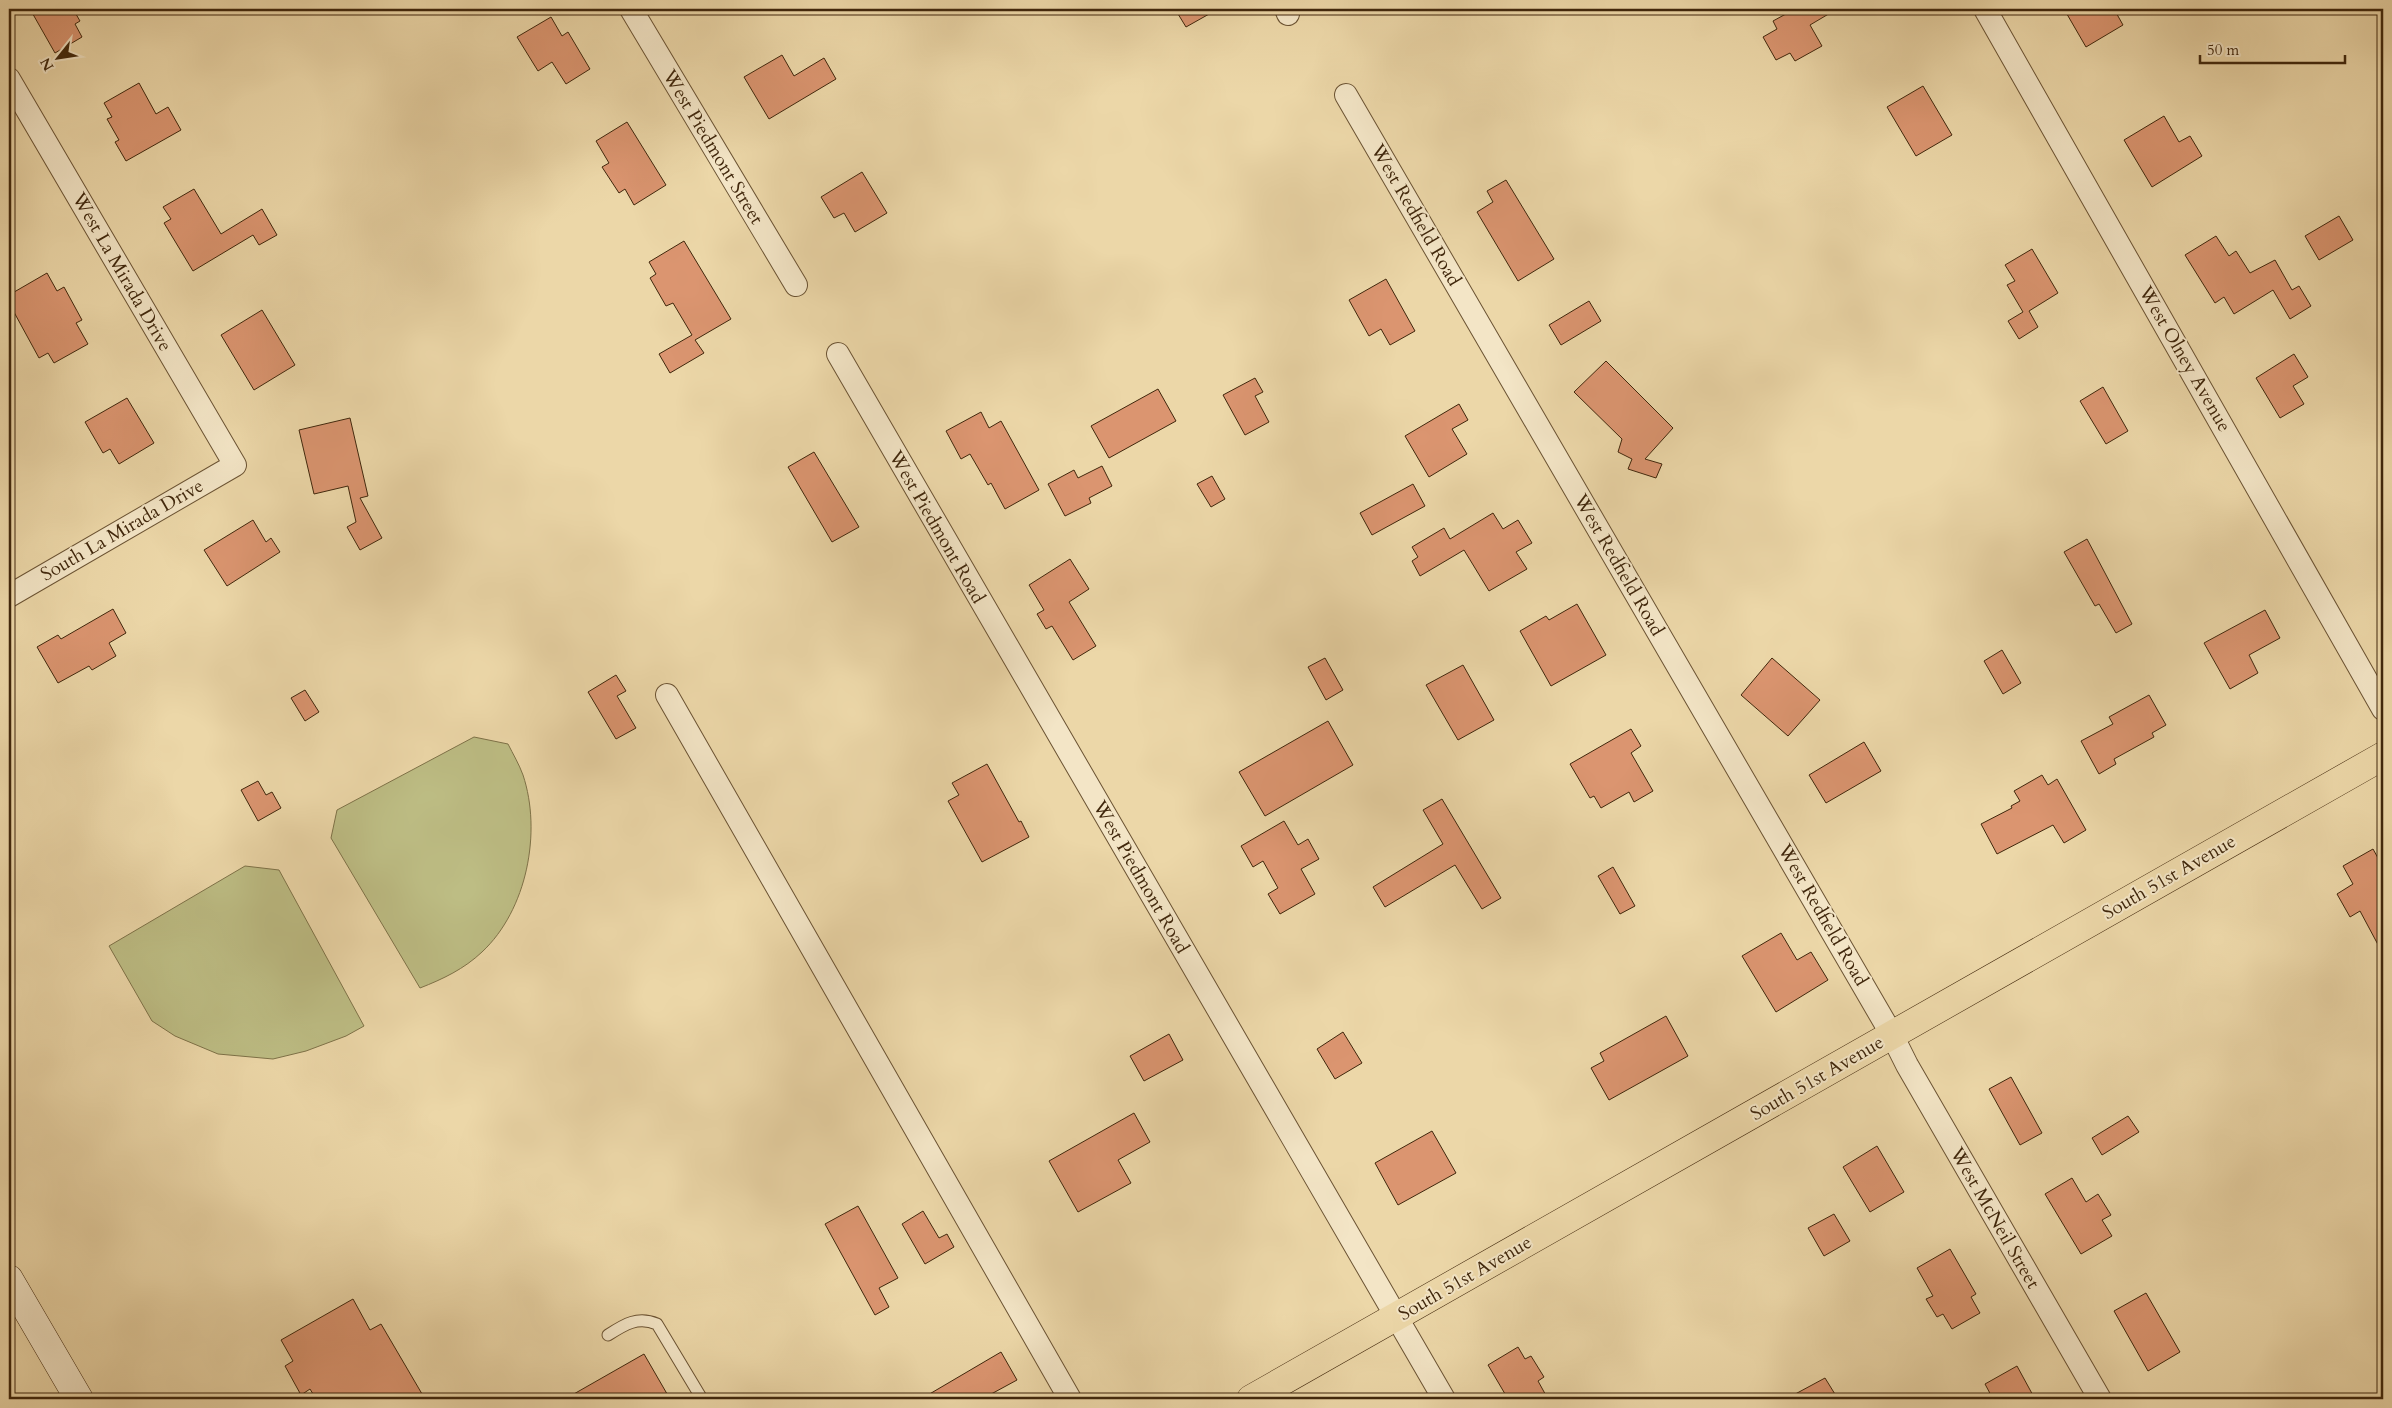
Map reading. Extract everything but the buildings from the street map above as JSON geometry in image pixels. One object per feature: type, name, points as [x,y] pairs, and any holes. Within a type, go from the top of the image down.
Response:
[{"type":"main road","name":"South 51st Avenue","points":[[1251,1399],[2383,756]]},
{"type":"main road","points":[[9,1279],[78,1399]]},
{"type":"street","name":"West Piedmont Street","points":[[631,9],[796,285]]},
{"type":"street","name":"West Olney Avenue","points":[[1985,9],[2383,709]]},
{"type":"street","name":"West La Mirada Drive","points":[[9,79],[235,464]]},
{"type":"street","name":"West Redfield Road","points":[[1346,95],[1892,1035]]},
{"type":"street","name":"West Piedmont Road","points":[[838,354],[988,616],[1099,803],[1444,1399]]},
{"type":"street","name":"South La Mirada Drive","points":[[9,596],[235,464]]},
{"type":"street","points":[[667,695],[1070,1399]]},
{"type":"street","name":"West McNeil Street","points":[[1892,1035],[1907,1065],[2100,1399]]},
{"type":"lane","points":[[608,1335],[623,1325],[635,1322],[646,1320],[658,1324],[702,1399]]},
{"type":"green space","points":[[474,737],[508,744],[523,775],[529,797],[531,821],[526,869],[520,893],[510,915],[497,935],[482,952],[468,964],[453,973],[420,988],[331,838],[337,810]]},
{"type":"green space","points":[[245,866],[279,870],[364,1026],[346,1036],[306,1051],[273,1059],[218,1054],[175,1036],[152,1021],[109,946]]}]
